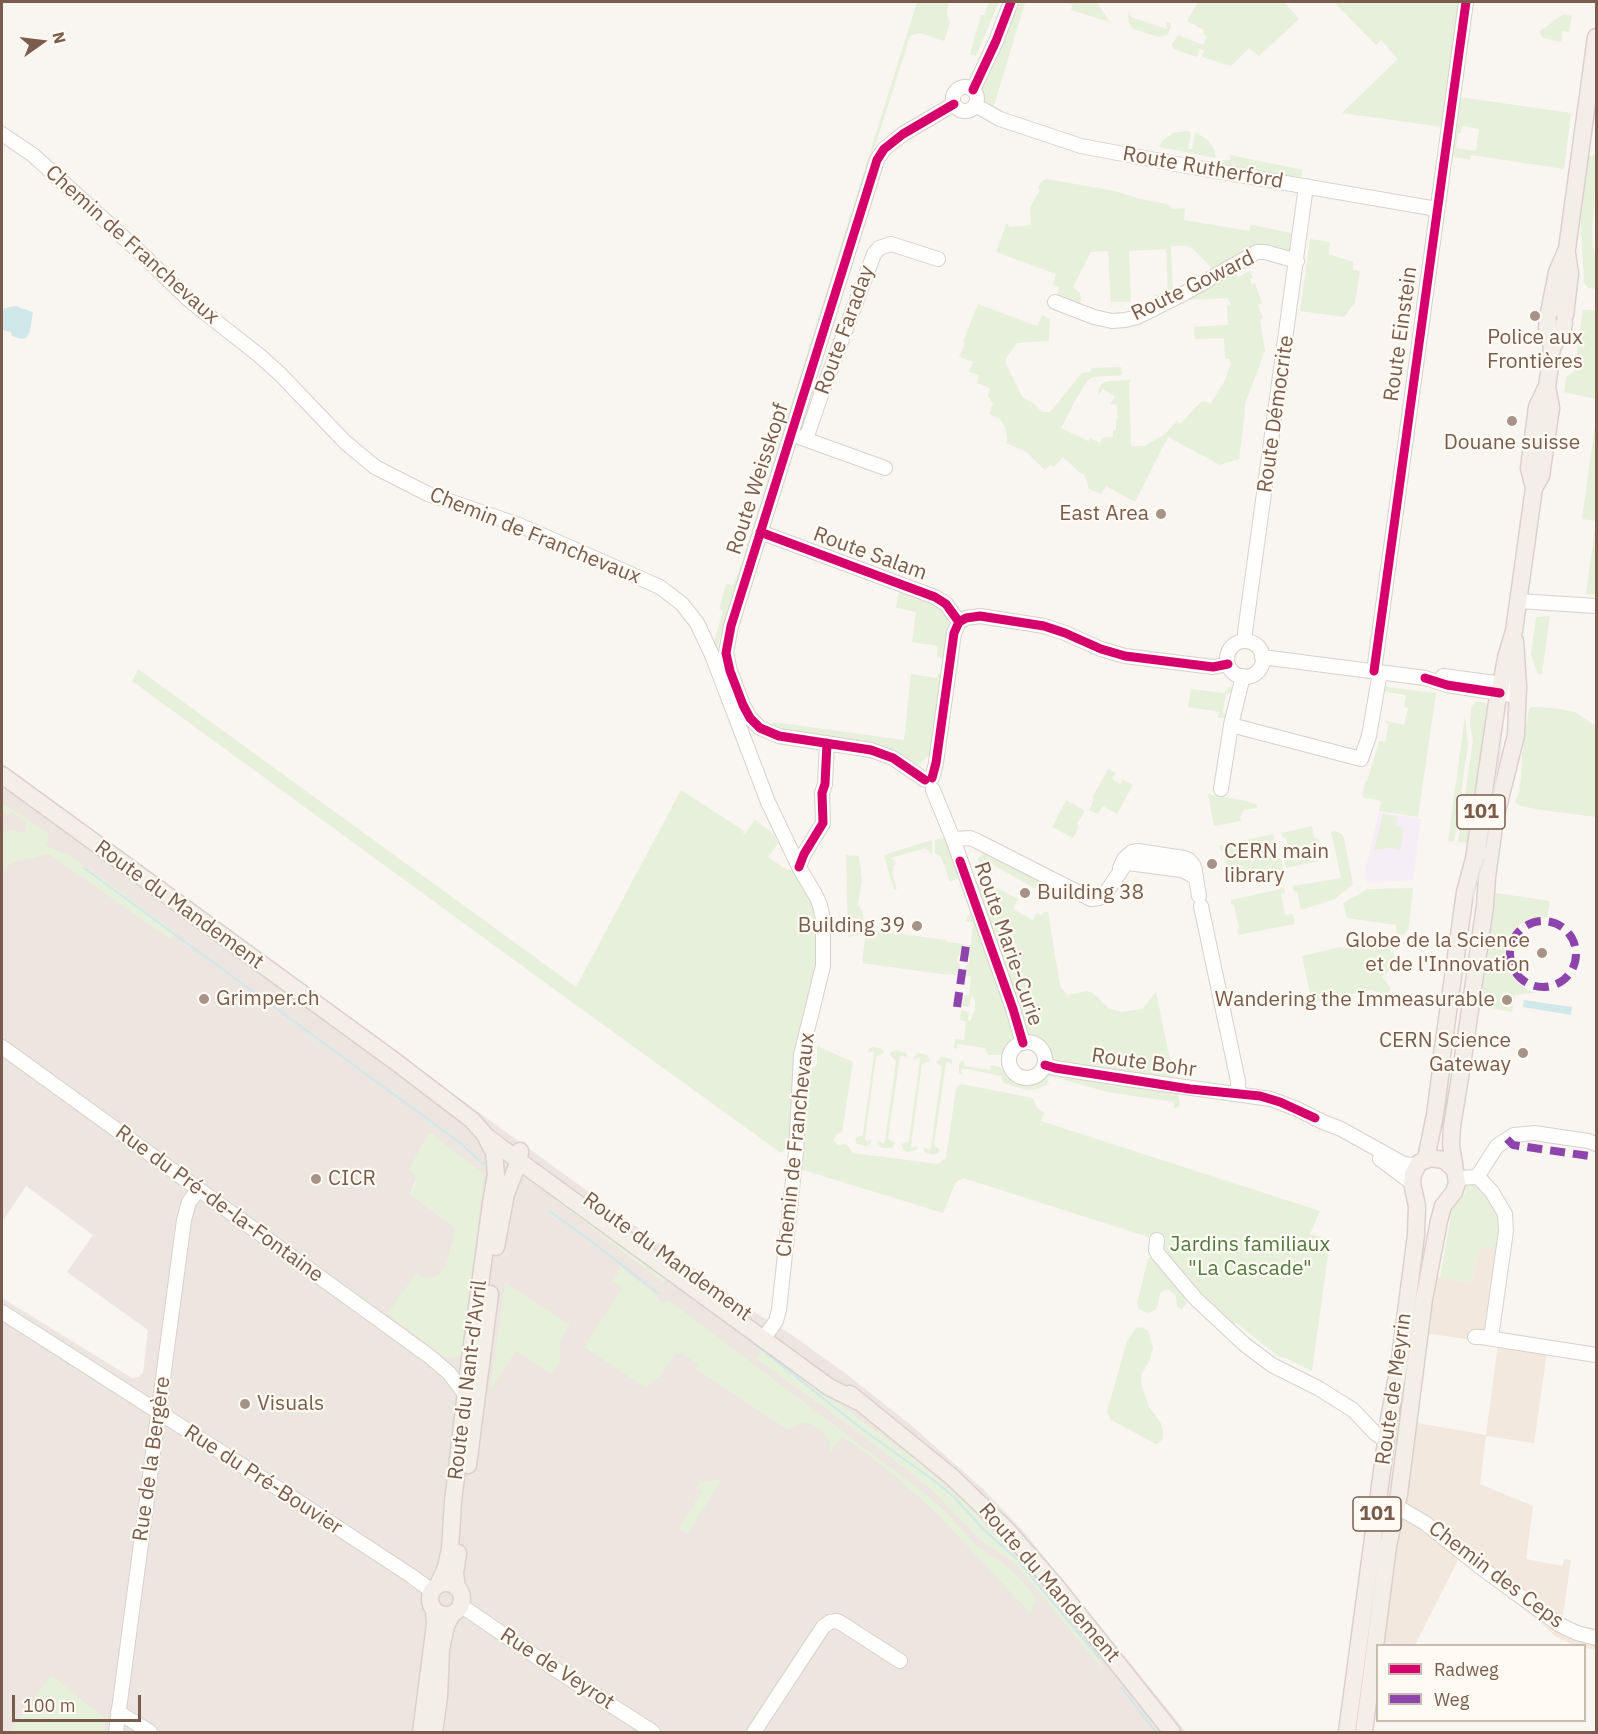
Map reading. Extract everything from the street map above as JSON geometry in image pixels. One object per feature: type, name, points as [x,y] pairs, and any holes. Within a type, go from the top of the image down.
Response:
[{"type":"main road","name":"Route de Meyrin","points":[[1347,1732],[1416,1235],[1417,1206],[1413,1174],[1421,1163],[1435,1115],[1462,909],[1509,690],[1514,631],[1534,488],[1541,476],[1551,408],[1548,380],[1552,348],[1563,328],[1557,318],[1557,272],[1567,249],[1596,38]]},
{"type":"main road","name":"Route de Meyrin","points":[[1364,1732],[1421,1319],[1439,1221],[1447,1198],[1456,1187],[1451,1145],[1452,1126],[1485,906],[1492,840],[1499,801],[1516,735],[1509,690]]},
{"type":"main road","name":"Route du Mandement","points":[[2,775],[396,1062],[472,1120],[486,1136],[517,1155],[765,1334]]},
{"type":"main road","name":"Route du Mandement","points":[[472,1120],[491,1129],[540,1176],[765,1334],[834,1377],[857,1401],[952,1477],[1007,1530],[1172,1732]]},
{"type":"main road","name":"Route du Nant-d'Avril","points":[[435,1588],[446,1567],[450,1549],[455,1480],[506,1194],[504,1178],[486,1136]]},
{"type":"main road","name":"Route du Nant-d'Avril","points":[[457,1588],[455,1573],[471,1398],[468,1374],[490,1203],[517,1155]]},
{"type":"main road","points":[[1421,1163],[1439,1158],[1447,1162],[1455,1173]]},
{"type":"main road","points":[[504,1178],[540,1176]]},
{"type":"main road","points":[[1413,1185],[1418,1195],[1429,1202],[1438,1202],[1447,1198]]},
{"type":"main road","points":[[421,1732],[435,1625],[434,1609],[430,1599],[435,1588],[446,1583],[457,1588],[461,1596],[446,1626],[441,1649],[439,1697],[434,1732]]},
{"type":"main road","points":[[434,1609],[443,1615],[456,1610]]},
{"type":"street","points":[[973,90],[1011,2]]},
{"type":"street","name":"Route Einstein","points":[[1231,725],[1361,759],[1369,736],[1466,2]]},
{"type":"street","points":[[967,87],[973,90],[977,96],[972,109],[964,111],[954,104],[953,97],[958,89],[967,87]]},
{"type":"street","name":"Route Weisskopf","points":[[928,777],[881,753],[863,748],[779,736],[760,728],[750,718],[744,705],[727,663],[726,653],[729,634],[760,532],[877,160],[884,149],[903,134],[954,104]]},
{"type":"street","name":"Route Rutherford","points":[[975,105],[1000,119],[1081,146],[1437,208]]},
{"type":"street","name":"Chemin de Franchevaux","points":[[2,134],[33,156],[190,301],[267,362],[345,442],[375,466],[428,494],[519,525],[644,579],[667,592],[693,617],[706,640],[768,801],[822,912],[824,958],[801,1054],[796,1152],[779,1310],[776,1322],[765,1334]]},
{"type":"street","name":"Route Démocrite","points":[[1245,641],[1306,186]]},
{"type":"street","name":"Route Faraday","points":[[806,439],[874,254],[879,248],[891,244],[938,260]]},
{"type":"street","name":"Route Goward","points":[[1055,302],[1094,317],[1112,321],[1137,318],[1257,252],[1297,261]]},
{"type":"street","points":[[791,434],[885,468]]},
{"type":"street","name":"Route Salam","points":[[760,532],[935,597],[946,604],[959,622]]},
{"type":"street","points":[[1518,601],[1596,606]]},
{"type":"street","points":[[928,777],[954,636],[959,622],[970,616],[1044,626],[1111,653],[1213,667],[1228,664]]},
{"type":"street","points":[[1245,641],[1257,646],[1262,657],[1262,664],[1256,672],[1243,676],[1234,672],[1228,664],[1227,655],[1237,643],[1245,641]]},
{"type":"street","points":[[1262,657],[1425,678],[1447,685],[1509,690]]},
{"type":"street","points":[[1221,789],[1231,725],[1243,676]]},
{"type":"street","points":[[799,867],[804,854],[823,823],[822,793],[825,784],[827,743]]},
{"type":"street","name":"Route Marie-Curie","points":[[928,777],[953,839],[1023,1043]]},
{"type":"street","points":[[953,839],[970,838],[977,841],[1091,899],[1099,898],[1110,889],[1124,859],[1132,852],[1138,851],[1173,863],[1184,858],[1192,863],[1196,870],[1200,901],[1236,1071],[1238,1094]]},
{"type":"street","points":[[1023,1043],[1035,1044],[1043,1053],[1045,1065],[1033,1078],[1021,1078],[1012,1071],[1010,1054],[1017,1045],[1023,1043]]},
{"type":"street","name":"Rue du Pré-de-la-Fontaine","points":[[2,1047],[437,1362],[471,1398]]},
{"type":"street","name":"Route Bohr","points":[[1045,1065],[1190,1089],[1260,1096],[1280,1102],[1323,1122]]},
{"type":"street","points":[[1323,1122],[1357,1137],[1402,1163],[1421,1163]]},
{"type":"street","points":[[1323,1122],[1373,1154],[1413,1185]]},
{"type":"street","points":[[1477,1177],[1497,1146],[1514,1136],[1534,1132],[1596,1144]]},
{"type":"street","points":[[1455,1173],[1477,1177],[1486,1184],[1505,1214],[1506,1224],[1491,1338]]},
{"type":"street","name":"Rue de la Bergère","points":[[116,1732],[184,1220],[189,1202],[198,1190]]},
{"type":"street","points":[[1157,1240],[1158,1254],[1195,1298],[1257,1355],[1353,1410],[1375,1433],[1388,1438]]},
{"type":"street","name":"Rue du Pré-Bouvier","points":[[2,1312],[410,1575],[435,1588]]},
{"type":"street","points":[[1475,1337],[1596,1355]]},
{"type":"street","name":"Rue du Pré-de-la-Fontaine","points":[[437,1362],[451,1365],[468,1374]]},
{"type":"street","name":"Chemin des Ceps","points":[[1396,1508],[1425,1523],[1560,1625],[1596,1638]]},
{"type":"street","name":"Rue de Veyrot","points":[[456,1610],[547,1664],[653,1732]]},
{"type":"street","points":[[754,1732],[823,1627],[830,1622],[841,1623],[900,1661]]},
{"type":"street","points":[[118,1712],[150,1732]]},
{"type":"shaded area","points":[[2,763],[143,869],[753,1311],[792,1335],[845,1373],[911,1425],[983,1489],[1023,1531],[1186,1732],[2,1732],[2,1298],[132,1378],[139,1377],[143,1373],[148,1330],[67,1272],[93,1235],[26,1186],[2,1222]],"holes":[[[410,1169],[483,1174],[455,1230],[451,1224],[410,1194],[416,1179]]]},
{"type":"shaded area","points":[[1379,812],[1421,819],[1413,880],[1368,883],[1364,876]]},
{"type":"shaded area","points":[[1479,1246],[1509,1250],[1499,1331],[1502,1335],[1548,1345],[1534,1443],[1486,1436],[1480,1484],[1533,1506],[1526,1559],[1563,1566],[1564,1559],[1571,1560],[1562,1621],[1575,1626],[1596,1628],[1596,1650],[1586,1648],[1586,1644],[1571,1644],[1555,1636],[1460,1556],[1416,1644],[1381,1644],[1417,1423],[1486,1435],[1498,1344],[1425,1333],[1435,1277],[1472,1282]]},
{"type":"green space","points":[[917,2],[949,2],[947,13],[950,23],[944,41],[920,33],[910,36],[715,653],[713,647],[723,610],[719,609],[726,584],[733,585],[739,571]]},
{"type":"green space","points":[[989,2],[999,2],[976,56],[970,54],[981,15],[984,15]]},
{"type":"green space","points":[[1065,2],[1097,2],[1110,22],[1071,10],[1073,5]]},
{"type":"green space","points":[[1198,2],[1284,2],[1299,19],[1259,56],[1249,48],[1231,66],[1202,57],[1204,51],[1200,49],[1197,57],[1172,47],[1178,35],[1203,45],[1207,36],[1203,34],[1204,30],[1187,21]]},
{"type":"green space","points":[[1334,2],[1459,2],[1443,127],[1342,113],[1398,59],[1381,40],[1376,45]]},
{"type":"green space","points":[[1025,3],[993,109],[985,103],[982,88],[994,65],[1017,5]]},
{"type":"green space","points":[[1129,10],[1131,17],[1167,29],[1166,22],[1170,23],[1171,27],[1167,35],[1159,37],[1133,29],[1128,21]]},
{"type":"green space","points":[[1563,14],[1572,16],[1569,32],[1562,31],[1561,42],[1543,38],[1539,32]]},
{"type":"green space","points":[[1460,97],[1571,113],[1564,169],[1471,155],[1470,160],[1451,155]],"holes":[[[1462,126],[1479,129],[1476,151],[1456,148],[1458,133],[1461,133]]]},
{"type":"green space","points":[[1191,132],[1188,149],[1192,149],[1195,133],[1197,133],[1208,140],[1216,158],[1159,147],[1163,140],[1173,133]]},
{"type":"green space","points":[[1230,155],[1303,170],[1300,180],[1222,165],[1222,160],[1230,160]]},
{"type":"green space","points":[[1596,155],[1592,229],[1596,255],[1596,289],[1588,288],[1584,283],[1581,226],[1588,157]]},
{"type":"green space","points":[[1047,179],[1115,191],[1167,204],[1172,209],[1185,208],[1184,220],[1249,231],[1253,225],[1290,233],[1293,234],[1293,253],[1260,244],[1214,270],[1193,249],[1187,246],[1171,246],[1173,293],[1158,300],[1154,295],[1168,294],[1166,249],[1129,251],[1131,302],[1111,302],[1108,251],[1091,252],[1073,287],[1080,293],[1081,301],[1078,306],[1062,300],[1058,294],[1059,287],[1053,284],[1056,274],[996,252],[1006,224],[1009,227],[1031,225],[1030,207],[1040,190],[1038,188],[1042,181]]},
{"type":"green space","points":[[1310,239],[1330,242],[1329,254],[1353,262],[1353,270],[1360,271],[1355,303],[1344,317],[1300,311]]},
{"type":"green space","points":[[1233,270],[1238,277],[1250,271],[1253,278],[1250,279],[1251,284],[1255,283],[1262,303],[1258,305],[1263,318],[1260,320],[1265,351],[1245,404],[1239,459],[1220,465],[1168,437],[1135,502],[1106,486],[1101,494],[1089,489],[1084,474],[1063,457],[1054,467],[1050,465],[1045,470],[1025,451],[1006,443],[1005,427],[999,418],[989,414],[993,404],[988,396],[990,388],[977,383],[979,375],[969,372],[973,362],[959,357],[978,304],[1037,326],[1042,315],[1050,319],[1049,341],[1017,343],[1006,358],[1006,364],[1023,398],[1033,403],[1042,412],[1050,412],[1082,373],[1090,372],[1091,368],[1121,367],[1122,375],[1093,377],[1088,380],[1061,428],[1088,441],[1090,438],[1100,443],[1102,438],[1113,437],[1113,430],[1116,430],[1116,419],[1118,419],[1117,405],[1110,404],[1115,397],[1103,389],[1098,395],[1100,386],[1104,382],[1132,380],[1129,382],[1131,446],[1144,446],[1164,435],[1177,421],[1180,424],[1202,401],[1211,403],[1224,382],[1231,363],[1229,359],[1225,359],[1224,338],[1195,339],[1194,327],[1228,325],[1227,306],[1231,305],[1228,298],[1184,300]]},
{"type":"green space","points":[[1583,310],[1596,310],[1596,399],[1564,392],[1566,377],[1574,372]]},
{"type":"green space","points":[[1596,418],[1596,521],[1582,519]]},
{"type":"green space","points":[[1596,521],[1596,595],[1586,594]]},
{"type":"green space","points":[[899,591],[939,605],[948,615],[949,634],[944,658],[937,656],[938,646],[912,642],[916,612],[896,608]]},
{"type":"green space","points":[[1550,616],[1542,674],[1538,674],[1531,655],[1536,617]]},
{"type":"green space","points":[[138,669],[576,987],[681,790],[744,831],[743,836],[755,820],[776,836],[775,839],[779,842],[768,857],[786,869],[798,872],[817,909],[818,962],[792,1144],[781,1153],[569,1000],[132,681]]},
{"type":"green space","points":[[911,674],[937,678],[938,674],[941,674],[932,753],[918,765],[896,751],[872,742],[772,726],[773,722],[904,740]]},
{"type":"green space","points":[[1380,686],[1436,693],[1418,817],[1379,811],[1381,801],[1362,797],[1379,741],[1385,742],[1389,724],[1385,723],[1386,721],[1404,725],[1408,708],[1404,707],[1406,695],[1381,691]]},
{"type":"green space","points":[[1228,687],[1234,688],[1234,692],[1226,694],[1223,711],[1224,714],[1229,712],[1225,718],[1217,718],[1220,712],[1188,707],[1191,689],[1224,693]]},
{"type":"green space","points":[[1478,701],[1488,704],[1489,709],[1473,821],[1470,821],[1467,843],[1458,842],[1473,741],[1470,724],[1471,709]]},
{"type":"green space","points":[[1532,707],[1575,712],[1596,726],[1596,817],[1542,810],[1521,806],[1515,802],[1519,792],[1529,709]]},
{"type":"green space","points":[[1465,716],[1468,744],[1454,842],[1448,841]]},
{"type":"green space","points":[[1108,769],[1116,773],[1112,779],[1120,784],[1123,780],[1133,785],[1117,814],[1103,806],[1098,814],[1089,810],[1094,799],[1092,798]]},
{"type":"green space","points":[[1208,794],[1246,801],[1257,805],[1257,808],[1244,810],[1240,817],[1241,821],[1214,826]]},
{"type":"green space","points":[[1066,800],[1085,811],[1077,824],[1079,826],[1073,838],[1052,827]]},
{"type":"green space","points":[[2,803],[47,832],[49,838],[47,846],[71,856],[175,932],[171,940],[49,854],[11,863],[6,870],[2,866],[2,833],[11,830],[26,833],[26,821],[12,813],[8,815],[2,810]]},
{"type":"green space","points":[[1383,814],[1398,817],[1396,826],[1404,828],[1400,850],[1390,848],[1374,850]]},
{"type":"green space","points":[[1312,826],[1314,838],[1318,838],[1323,860],[1286,868],[1284,858],[1290,855],[1286,838],[1282,837],[1282,833]]},
{"type":"green space","points":[[1336,831],[1343,835],[1353,884],[1335,899],[1301,910],[1297,892],[1294,891],[1293,886],[1341,878],[1331,832]]},
{"type":"green space","points":[[1273,834],[1274,839],[1271,842],[1275,858],[1281,859],[1283,869],[1232,879],[1236,874],[1234,871],[1228,875],[1223,851],[1219,846]]},
{"type":"green space","points":[[945,837],[960,877],[950,882],[941,857],[935,853],[935,840]]},
{"type":"green space","points":[[932,840],[932,854],[925,848],[891,858],[897,864],[894,865],[892,874],[897,889],[894,890],[884,855]]},
{"type":"green space","points":[[985,851],[1050,884],[1048,888],[1044,887],[1042,890],[1038,887],[1036,889],[984,860],[979,868],[978,858]]},
{"type":"green space","points":[[846,855],[859,856],[862,881],[858,904],[863,913],[864,929],[858,935],[848,937]]},
{"type":"green space","points":[[981,879],[1018,899],[1013,909],[1033,920],[1037,913],[1041,915],[1048,912],[1059,980],[1061,988],[1068,995],[1087,991],[1093,993],[1108,1008],[1121,1012],[1142,1009],[1156,992],[1174,1079],[1052,1060],[1043,1044],[1027,1034],[975,885]]},
{"type":"green space","points":[[1284,888],[1285,893],[1281,894],[1285,915],[1293,914],[1295,924],[1238,935],[1239,928],[1231,900]]},
{"type":"green space","points":[[1413,888],[1409,924],[1407,932],[1403,935],[1397,934],[1396,925],[1347,918],[1343,903],[1368,889]]},
{"type":"green space","points":[[1496,893],[1550,901],[1547,917],[1529,919],[1519,925],[1510,935],[1506,951],[1509,972],[1520,985],[1530,991],[1539,992],[1515,995],[1512,1012],[1480,1006]]},
{"type":"green space","points":[[972,913],[1016,1037],[1007,1051],[1000,1055],[988,1055],[985,1048],[957,1044],[957,1049],[954,1048],[955,1039],[964,1040],[966,1022],[960,1020],[961,1010],[969,1012],[968,1020],[970,1021],[975,1009],[972,994],[969,1007],[962,1006],[964,995],[969,995],[971,976],[964,975],[965,966],[969,963],[970,958],[966,954],[968,945],[971,945],[973,922],[966,921],[967,916]]},
{"type":"green space","points":[[866,929],[963,944],[957,961],[960,965],[959,975],[862,963]]},
{"type":"green space","points":[[1351,938],[1392,943],[1390,952],[1394,953],[1392,968],[1382,977],[1390,987],[1389,995],[1383,999],[1381,994],[1372,990],[1312,1002],[1302,956],[1340,947],[1349,948]]},
{"type":"green space","name":"Jardins familiaux \"La Cascade\"","points":[[817,1046],[853,1062],[842,1132],[836,1135],[834,1142],[847,1145],[853,1153],[938,1164],[946,1158],[956,1089],[961,1084],[1033,1098],[1037,1108],[1044,1113],[1041,1121],[1320,1211],[1310,1234],[1330,1240],[1312,1371],[1286,1358],[1279,1357],[1236,1323],[1232,1329],[1159,1250],[1161,1241],[963,1178],[956,1182],[943,1213],[800,1169],[805,1076],[817,1064]]},
{"type":"green space","points":[[870,1048],[882,1049],[884,1053],[876,1057],[865,1138],[866,1141],[872,1139],[870,1144],[865,1146],[857,1144],[855,1138],[863,1135],[874,1054],[873,1051],[867,1053]]},
{"type":"green space","points":[[897,1050],[906,1053],[907,1059],[902,1055],[900,1057],[888,1138],[895,1143],[892,1148],[882,1148],[878,1140],[883,1144],[885,1142],[896,1061],[890,1055],[891,1052]]},
{"type":"green space","points":[[919,1053],[927,1055],[930,1061],[922,1064],[911,1145],[912,1148],[918,1146],[916,1150],[908,1152],[904,1151],[901,1144],[909,1141],[920,1060],[919,1057],[913,1060]]},
{"type":"green space","points":[[941,1057],[952,1060],[952,1065],[948,1061],[946,1063],[934,1145],[940,1150],[933,1155],[924,1151],[924,1147],[929,1150],[931,1148],[942,1067],[936,1062]]},
{"type":"green space","points":[[963,1060],[965,1066],[991,1070],[990,1065],[1000,1067],[1013,1080],[1027,1084],[1040,1081],[1045,1075],[1056,1074],[1055,1078],[1054,1076],[1047,1078],[1049,1084],[1027,1090],[1003,1083],[1001,1076],[961,1068],[963,1075],[960,1074],[959,1064]]},
{"type":"green space","points":[[1058,1075],[1178,1093],[1180,1103],[1179,1107],[1174,1108],[1174,1102],[1107,1092],[1058,1078]]},
{"type":"green space","points":[[429,1132],[484,1174],[463,1352],[450,1358],[443,1356],[387,1314],[417,1272],[422,1277],[431,1278],[438,1275],[446,1265],[455,1230],[451,1224],[410,1194],[416,1179],[409,1169]]},
{"type":"green space","points":[[1466,1184],[1479,1185],[1501,1216],[1499,1249],[1479,1247],[1472,1282],[1440,1278],[1452,1210],[1465,1193]]},
{"type":"green space","points":[[558,1197],[668,1277],[664,1283],[555,1200]]},
{"type":"green space","points":[[1155,1256],[1189,1299],[1182,1309],[1177,1307],[1176,1296],[1169,1290],[1165,1290],[1160,1293],[1155,1310],[1148,1313],[1139,1309],[1137,1303],[1148,1259]]},
{"type":"green space","points":[[621,1267],[657,1296],[662,1304],[667,1299],[927,1495],[975,1544],[1018,1576],[1037,1599],[1030,1613],[937,1514],[894,1475],[851,1442],[842,1437],[830,1453],[830,1442],[810,1423],[802,1423],[788,1430],[696,1369],[698,1364],[681,1353],[675,1355],[662,1374],[646,1388],[584,1347],[622,1288],[613,1281]]},
{"type":"green space","points":[[505,1282],[570,1325],[560,1340],[560,1361],[552,1374],[516,1351],[490,1388]]},
{"type":"green space","points":[[1142,1327],[1148,1331],[1153,1347],[1150,1359],[1141,1376],[1149,1407],[1161,1423],[1163,1432],[1163,1438],[1156,1444],[1111,1420],[1107,1412],[1127,1341],[1136,1328]]},
{"type":"green space","points":[[763,1350],[916,1460],[964,1502],[1019,1559],[1102,1665],[1100,1666],[1091,1656],[1012,1561],[979,1539],[931,1489],[855,1430],[758,1360],[757,1357]]},
{"type":"green space","points":[[720,1479],[721,1482],[687,1534],[679,1528],[701,1492],[700,1488],[695,1490],[699,1483]]},
{"type":"green space","points":[[51,1675],[105,1718],[104,1732],[10,1732]]},
{"type":"water","points":[[15,306],[33,312],[30,331],[27,337],[22,339],[12,336],[11,332],[2,330],[2,309]]},
{"type":"water","points":[[1524,1000],[1572,1007],[1571,1015],[1523,1007]]},
{"type":"waterway","points":[[84,868],[459,1142],[483,1164]]},
{"type":"waterway","points":[[549,1211],[659,1294]]},
{"type":"waterway","points":[[674,1285],[715,1314]]},
{"type":"waterway","points":[[727,1322],[862,1429],[954,1497],[983,1529],[1017,1559],[1099,1658]]},
{"type":"waterway","points":[[1121,1687],[1156,1732]]},
{"type":"tram line","points":[[1486,847],[1501,743]]},
{"type":"tram line","points":[[1472,899],[1484,859]]},
{"type":"marked path","points":[[1543,921],[1556,924],[1566,931],[1573,941],[1576,954],[1573,967],[1566,977],[1556,984],[1543,987],[1530,984],[1520,977],[1513,967],[1510,954],[1513,941],[1520,931],[1530,924],[1543,921]]},
{"type":"marked path","points":[[957,1007],[966,945]]},
{"type":"marked path","points":[[1507,1139],[1513,1145],[1596,1157]]},
{"type":"cycle path","points":[[973,90],[1011,2]]},
{"type":"cycle path","points":[[1374,671],[1466,2]]},
{"type":"cycle path","points":[[925,780],[893,758],[871,750],[779,736],[760,728],[750,718],[743,705],[726,653],[731,626],[877,160],[884,149],[903,134],[954,104]]},
{"type":"cycle path","points":[[760,532],[935,597],[946,604],[959,622]]},
{"type":"cycle path","points":[[932,778],[954,633],[959,622],[966,618],[980,616],[1044,626],[1125,656],[1213,667],[1228,664]]},
{"type":"cycle path","points":[[1425,678],[1447,685],[1500,693]]},
{"type":"cycle path","points":[[799,867],[804,854],[823,823],[822,793],[825,784],[827,743]]},
{"type":"cycle path","points":[[960,861],[1023,1043]]},
{"type":"cycle path","points":[[1045,1065],[1190,1089],[1260,1096],[1280,1102],[1315,1118]]},
{"type":"place","name":"Police aux Frontières","points":[[1535,316]]},
{"type":"place","name":"Douane suisse","points":[[1512,421]]},
{"type":"place","name":"East Area","points":[[1161,514]]},
{"type":"place","name":"CERN main library","points":[[1212,864]]},
{"type":"place","name":"Building 38","points":[[1025,893]]},
{"type":"place","name":"Building 39","points":[[917,926]]},
{"type":"place","name":"Globe de la Science et de l'Innovation","points":[[1542,953]]},
{"type":"place","name":"Grimper.ch","points":[[204,999]]},
{"type":"place","name":"Wandering the Immeasurable","points":[[1507,1000]]},
{"type":"place","name":"CERN Science Gateway","points":[[1523,1053]]},
{"type":"place","name":"CICR","points":[[316,1179]]},
{"type":"place","name":"Visuals","points":[[245,1404]]}]
